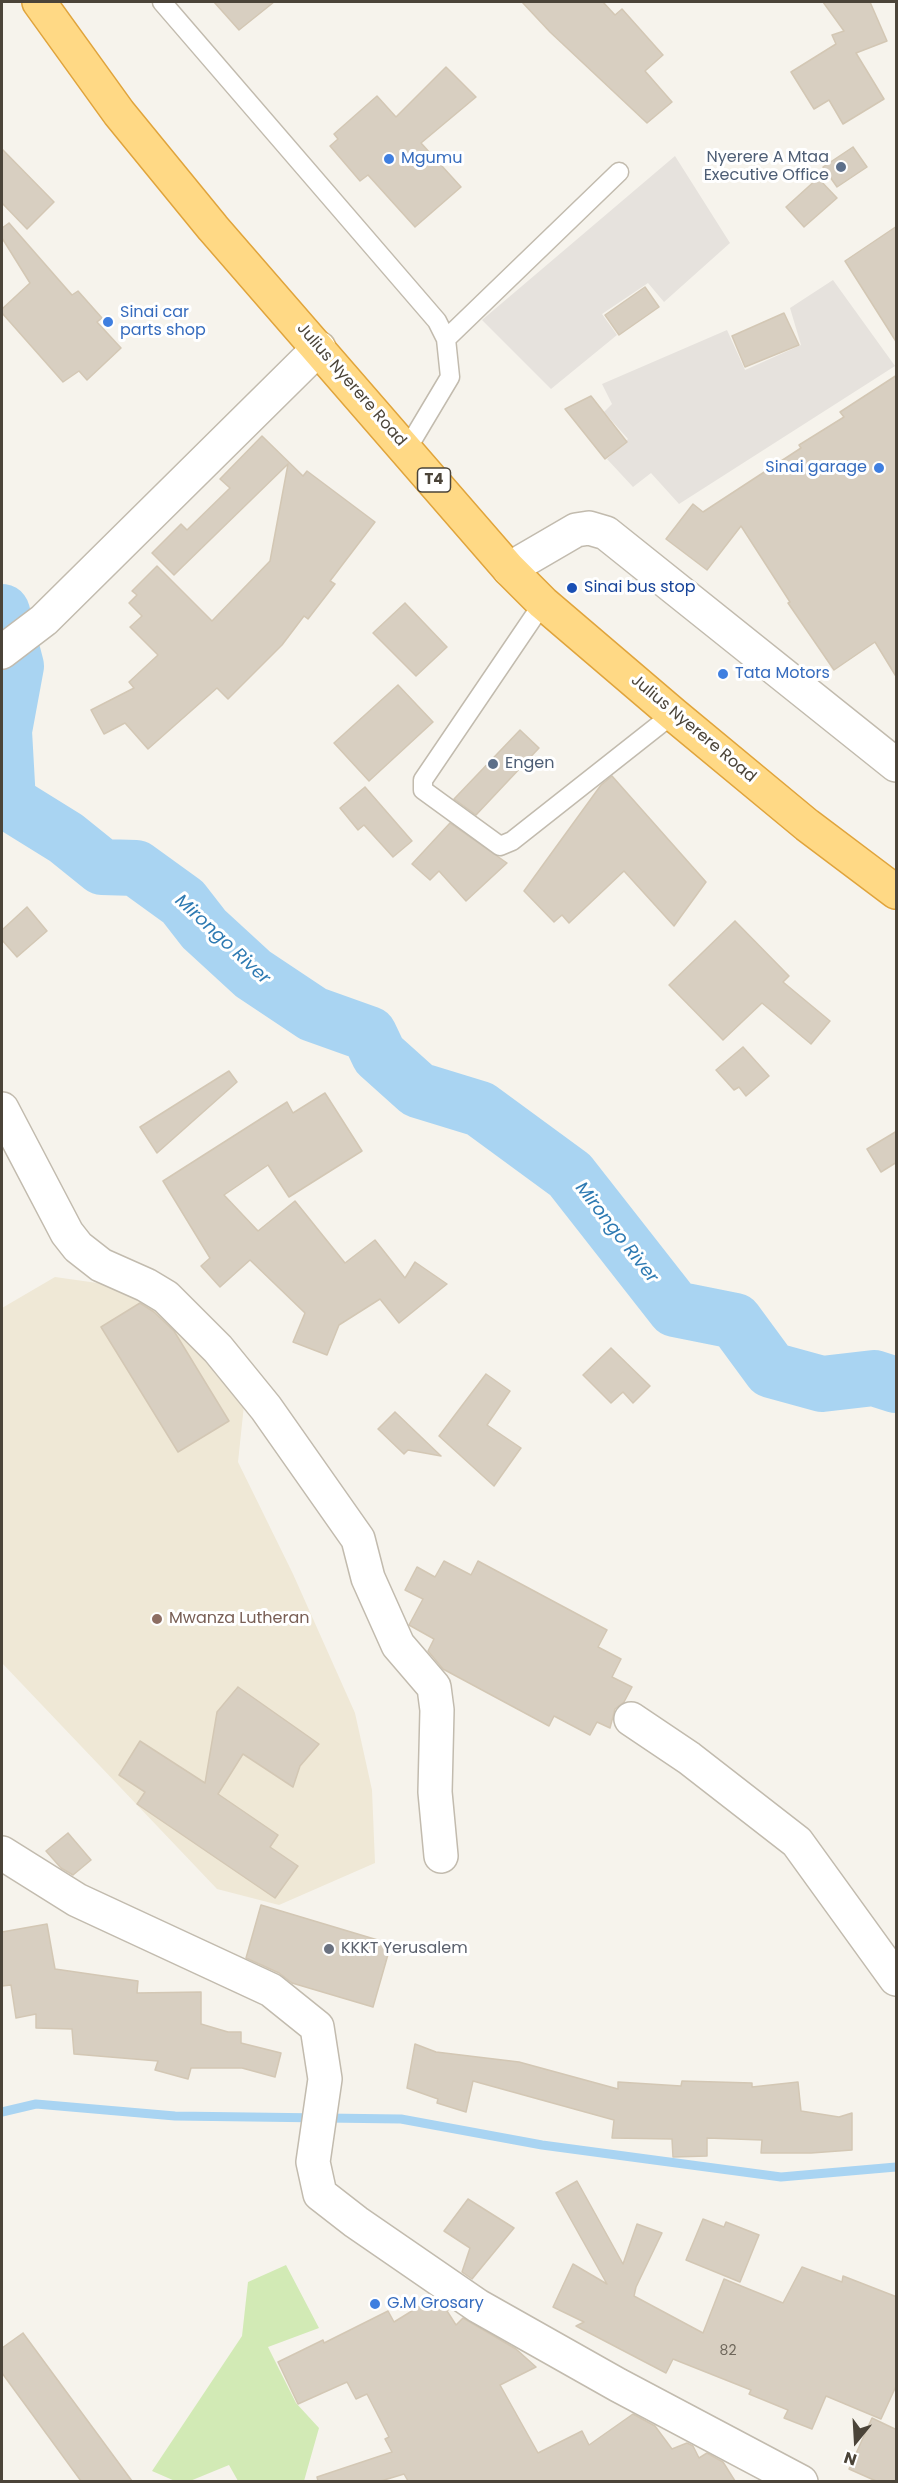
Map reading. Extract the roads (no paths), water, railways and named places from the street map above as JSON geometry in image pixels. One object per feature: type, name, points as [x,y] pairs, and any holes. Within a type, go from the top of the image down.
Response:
[{"type":"highway","name":"Julius Nyerere Road","points":[[39,2],[119,113],[213,228],[509,568],[543,603],[673,714],[807,825],[897,892]]},
{"type":"street","points":[[2,652],[44,620],[319,348]]},
{"type":"street","points":[[509,568],[576,530],[589,528],[606,533],[897,765]]},
{"type":"street","points":[[2,1109],[67,1233],[78,1247],[101,1265],[146,1285],[166,1297],[218,1349],[266,1408],[358,1539],[368,1578],[398,1645],[434,1688],[437,1710],[435,1792],[441,1856]]},
{"type":"street","points":[[631,1719],[689,1758],[797,1842],[897,1979]]},
{"type":"street","points":[[2,1853],[77,1900],[270,1990],[316,2027],[325,2079],[313,2162],[320,2194],[478,2306],[618,2385],[801,2481]]},
{"type":"lane","points":[[162,2],[437,321],[446,339],[450,377],[407,449]]},
{"type":"lane","points":[[446,339],[619,172]]},
{"type":"lane","points":[[543,603],[423,780],[423,790],[500,846],[512,841],[673,714]]},
{"type":"waterway","name":"Mirongo River","points":[[2,612],[16,666],[4,731],[8,802],[66,838],[102,867],[136,868],[183,902],[204,929],[253,974],[313,1014],[369,1034],[379,1055],[418,1090],[480,1109],[570,1175],[675,1309],[735,1321],[771,1370],[822,1384],[874,1378],[896,1385]]},
{"type":"waterway","points":[[2,2112],[36,2104],[175,2116],[401,2119],[542,2145],[781,2177],[896,2167]]},
{"type":"place","name":"Mgumu","points":[[389,159]]},
{"type":"place","name":"Nyerere A Mtaa Executive Office","points":[[841,167]]},
{"type":"place","name":"Sinai car parts shop","points":[[108,322]]},
{"type":"place","name":"Sinai garage","points":[[879,468]]},
{"type":"place","name":"Sinai bus stop","points":[[572,588]]},
{"type":"place","name":"Tata Motors","points":[[723,674]]},
{"type":"place","name":"Engen","points":[[493,764]]},
{"type":"place","name":"Mwanza Lutheran","points":[[157,1619]]},
{"type":"place","name":"KKKT Yerusalem","points":[[329,1949]]},
{"type":"place","name":"G.M Grosary","points":[[375,2304]]}]
